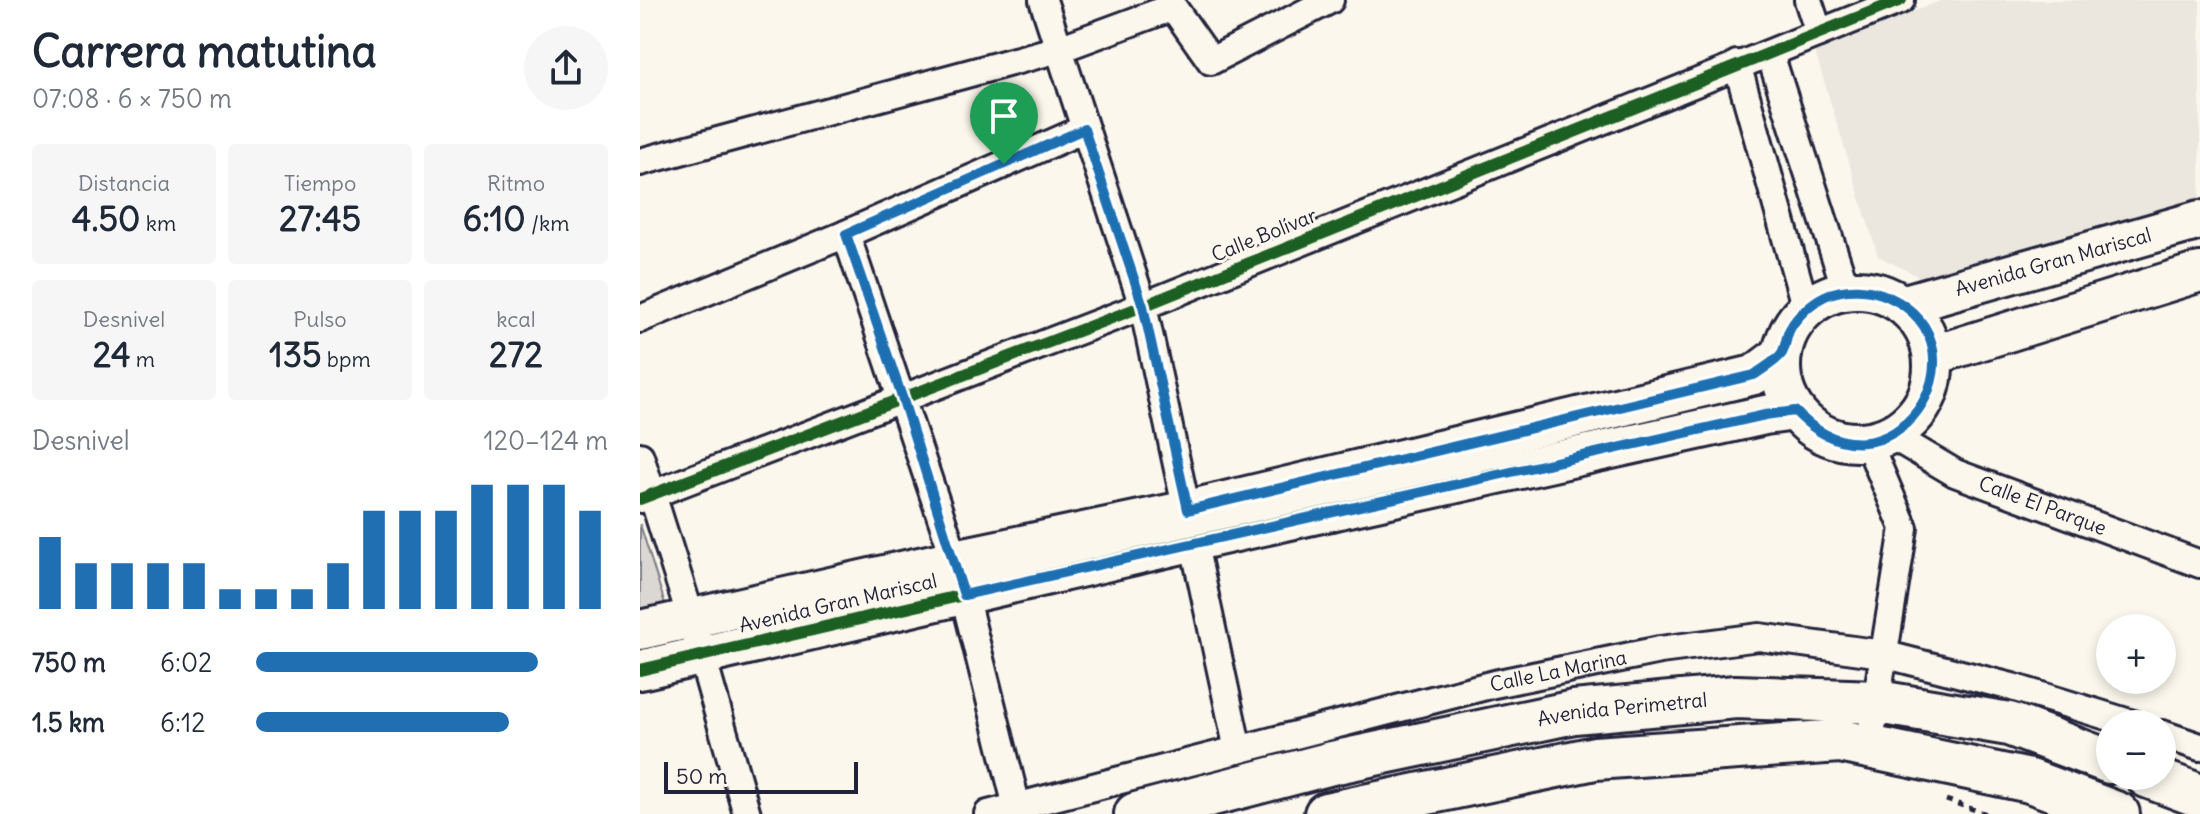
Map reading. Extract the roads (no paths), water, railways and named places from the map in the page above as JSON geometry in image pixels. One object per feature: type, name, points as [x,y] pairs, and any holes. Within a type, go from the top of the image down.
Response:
[{"type":"main road","name":"Avenida Perimetral","points":[[1136,814],[1332,763],[1574,712],[1736,697],[1878,702],[2009,724],[2096,757]]},
{"type":"main road","points":[[1326,814],[1595,758],[1840,741],[2030,781],[2118,814]]},
{"type":"main road","points":[[2176,787],[2200,796]]},
{"type":"street","points":[[1043,0],[1143,306],[1238,750]]},
{"type":"street","points":[[640,162],[1059,49],[1173,7],[1211,61],[1330,0]]},
{"type":"street","points":[[1808,0],[1819,33]]},
{"type":"street","name":"Calle Bolívar","points":[[646,496],[1143,306],[1901,0]]},
{"type":"street","points":[[1770,54],[1846,290]]},
{"type":"street","points":[[1737,64],[1806,309]]},
{"type":"street","points":[[640,319],[846,234],[1084,129]]},
{"type":"street","name":"Avenida Gran Mariscal","points":[[1905,304],[2200,220]]},
{"type":"street","points":[[846,234],[959,577],[1017,807]]},
{"type":"street","points":[[1934,355],[2200,272]]},
{"type":"street","points":[[1846,290],[1877,291],[1905,304],[1925,327],[1934,355],[1932,387],[1917,415],[1879,438],[1847,442],[1827,437],[1809,426],[1795,411],[1781,374],[1782,354],[1790,330],[1806,309],[1824,296],[1846,290]]},
{"type":"street","name":"Avenida Gran Mariscal","points":[[1192,526],[1754,375],[1782,354]]},
{"type":"street","name":"Avenida Gran Mariscal","points":[[640,630],[691,618],[959,577],[1192,526],[1795,411]]},
{"type":"street","points":[[1869,747],[1904,528],[1879,438]]},
{"type":"street","name":"Calle El Parque","points":[[1879,438],[1955,473],[2200,564]]},
{"type":"street","points":[[640,456],[646,496],[691,618],[747,814]]},
{"type":"street","name":"Avenida Gran Mariscal","points":[[640,670],[701,655],[959,577]]},
{"type":"street","name":"Calle La Marina","points":[[988,814],[1494,684],[1660,650],[1759,637],[1883,654],[2012,687],[2096,713]]},
{"type":"street","points":[[2176,739],[2200,747]]}]
